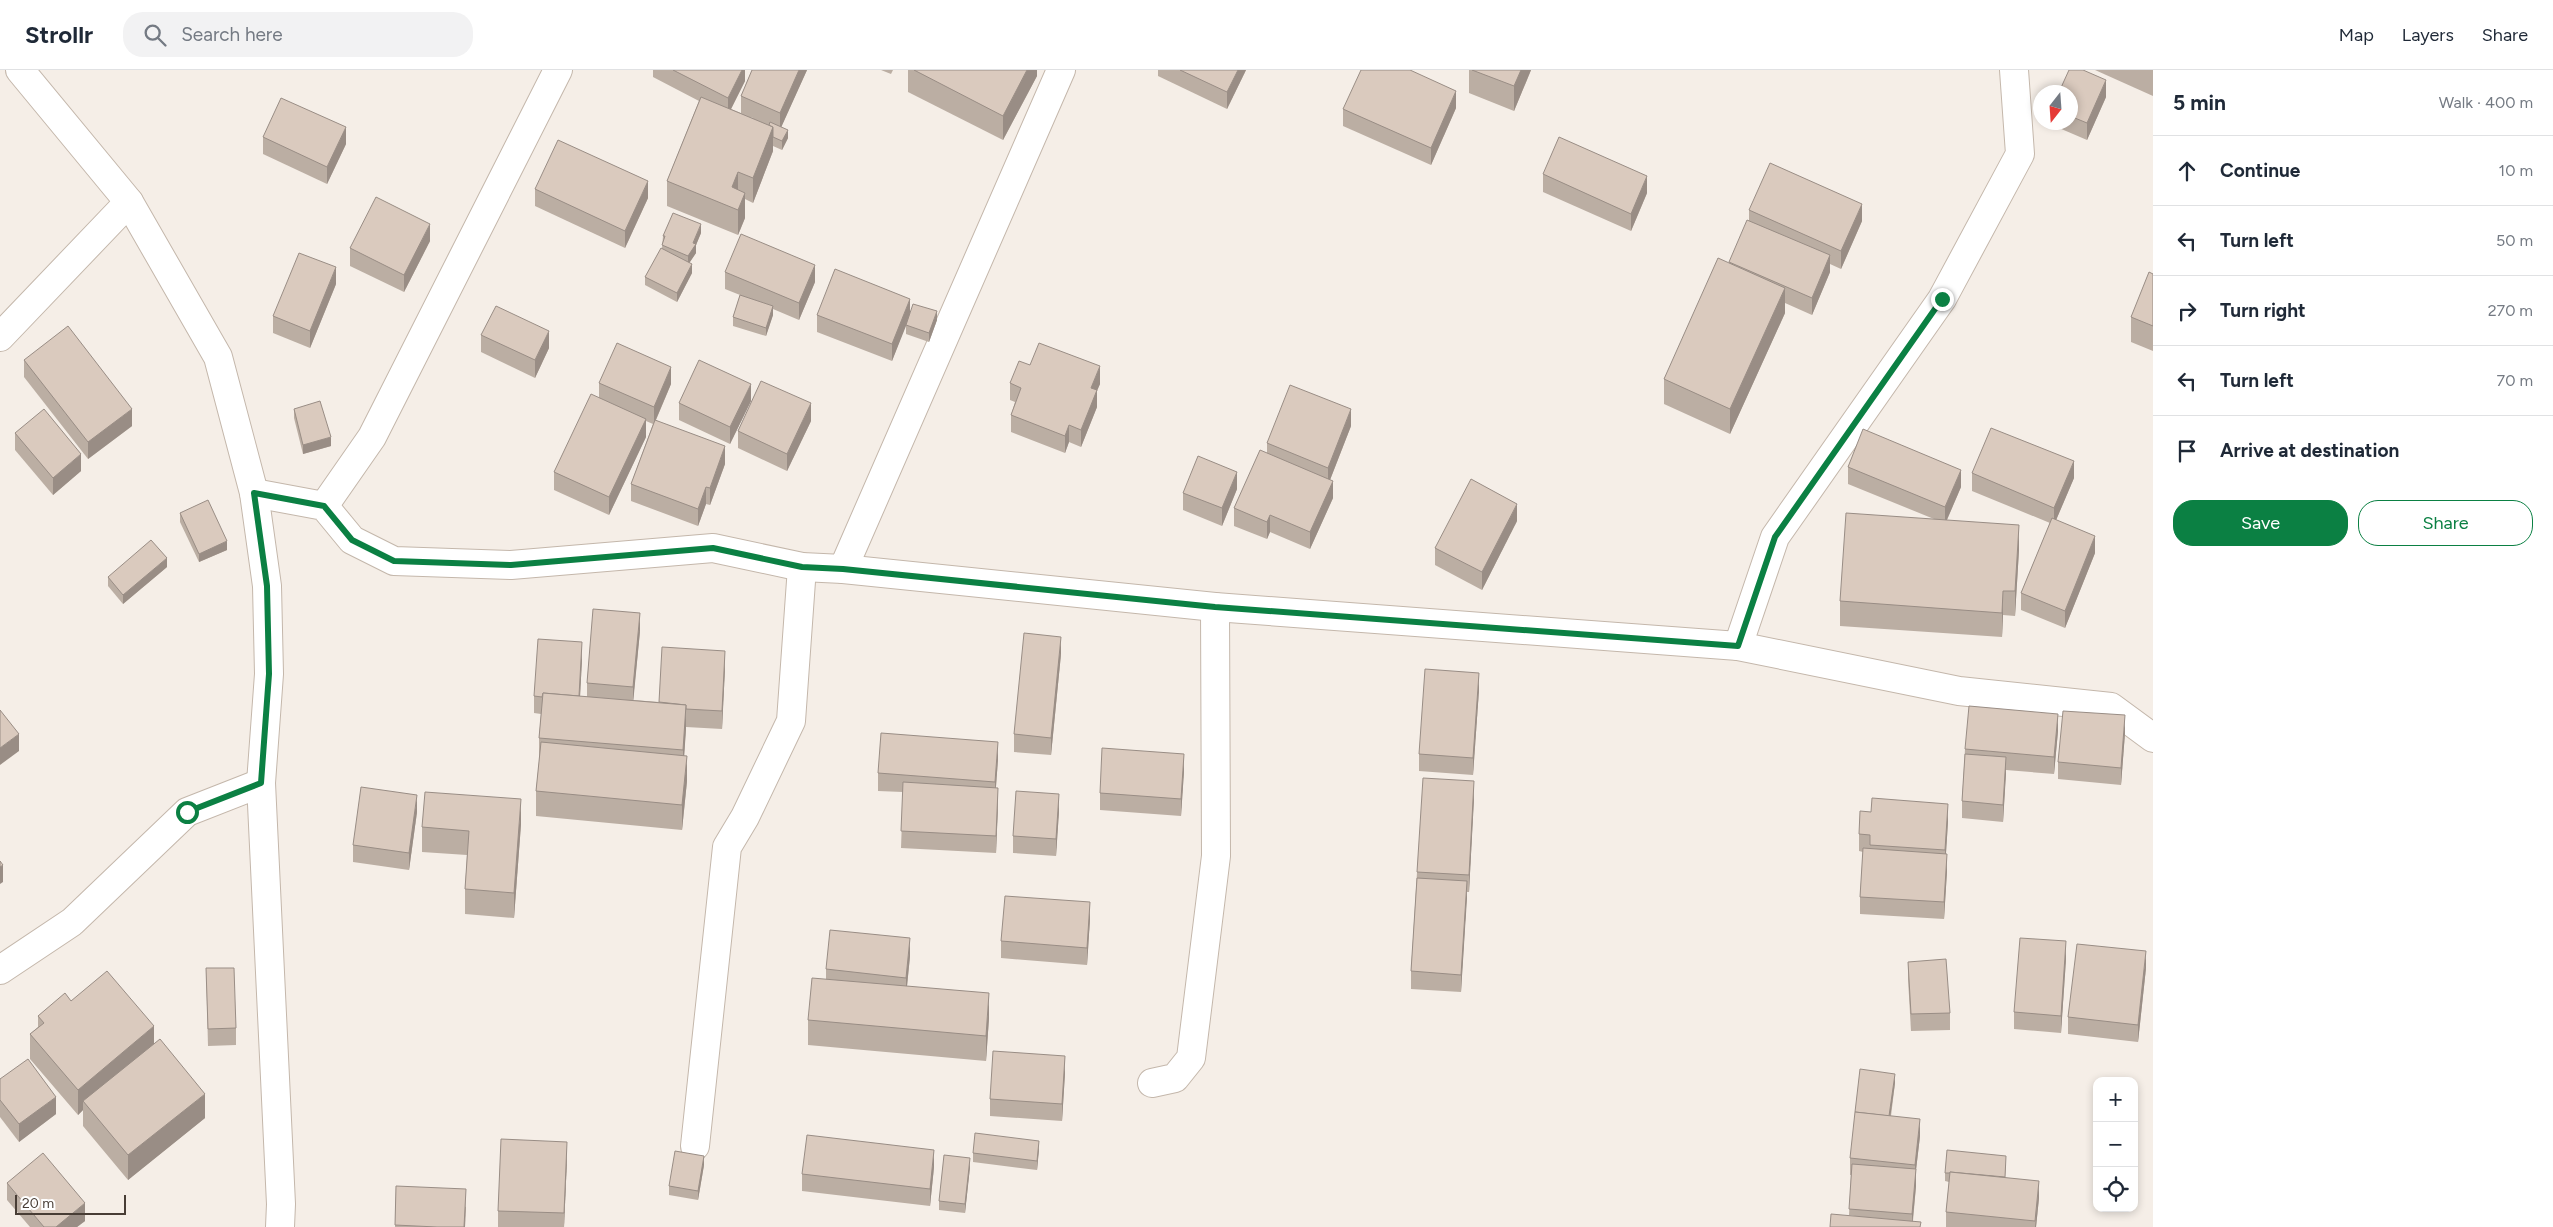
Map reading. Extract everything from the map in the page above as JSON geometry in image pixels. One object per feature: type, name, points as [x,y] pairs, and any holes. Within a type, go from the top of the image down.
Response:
[{"type":"street","points":[[20,70],[129,202],[218,357],[254,493],[267,586],[269,664],[261,783],[281,1204],[280,1227]]},
{"type":"street","points":[[324,506],[372,437],[558,70]]},
{"type":"street","points":[[843,569],[1061,70]]},
{"type":"street","points":[[1738,646],[1775,537],[1942,299],[2020,154],[2014,70]]},
{"type":"street","points":[[0,337],[129,202]]},
{"type":"street","points":[[254,493],[324,506],[352,540],[394,561],[511,565],[713,548],[802,567],[843,569],[1215,607],[1738,646],[1960,691],[2111,707],[2153,738]]},
{"type":"street","points":[[695,1146],[727,847],[746,817],[791,721],[802,567]]},
{"type":"street","points":[[1152,1083],[1175,1078],[1191,1058],[1216,856],[1215,607]]},
{"type":"street","points":[[0,970],[72,922],[187,812],[261,783]]},
{"type":"building","points":[[673,70],[742,70],[728,98]]},
{"type":"building","points":[[752,70],[799,70],[780,113],[741,96]]},
{"type":"building","points":[[914,70],[1027,70],[1003,116]]},
{"type":"building","points":[[1180,70],[1238,70],[1227,92]]},
{"type":"building","points":[[1361,70],[1410,70],[1456,91],[1431,148],[1343,109]]},
{"type":"building","points":[[1472,70],[1521,70],[1514,86]]},
{"type":"building","points":[[2069,70],[2083,70],[2106,80],[2087,123],[2078,119],[2078,85],[2062,85]]},
{"type":"building","points":[[701,97],[773,127],[753,178],[738,172],[732,187],[745,193],[738,210],[667,181]]},
{"type":"building","points":[[281,98],[346,127],[327,167],[263,137]]},
{"type":"building","points":[[770,122],[788,130],[782,141],[773,137],[773,127],[769,125]]},
{"type":"building","points":[[1559,137],[1647,176],[1631,214],[1543,174]]},
{"type":"building","points":[[558,140],[648,181],[625,231],[535,189]]},
{"type":"building","points":[[1770,163],[1862,204],[1841,251],[1749,210]]},
{"type":"building","points":[[376,197],[430,224],[404,275],[350,248]]},
{"type":"building","points":[[673,213],[701,224],[693,243],[696,244],[688,256],[662,245],[665,236],[663,236]]},
{"type":"building","points":[[1747,220],[1830,255],[1812,298],[1729,262]]},
{"type":"building","points":[[741,234],[815,265],[799,303],[725,272]]},
{"type":"building","points":[[661,248],[692,264],[677,293],[645,277]]},
{"type":"building","points":[[299,253],[336,267],[310,331],[273,316]]},
{"type":"building","points":[[1718,258],[1785,288],[1730,409],[1664,379]]},
{"type":"building","points":[[835,269],[910,299],[892,344],[817,315]]},
{"type":"building","points":[[2149,272],[2153,274],[2153,326],[2131,317]]},
{"type":"building","points":[[740,295],[773,306],[766,328],[733,317]]},
{"type":"building","points":[[913,304],[937,311],[929,333],[906,325]]},
{"type":"building","points":[[496,306],[549,331],[535,360],[481,335]]},
{"type":"building","points":[[68,326],[132,409],[88,442],[24,360]]},
{"type":"building","points":[[617,343],[671,367],[654,407],[599,383]]},
{"type":"building","points":[[1039,343],[1100,366],[1091,388],[1097,390],[1081,430],[1069,425],[1065,436],[1011,415],[1021,388],[1010,383],[1019,361],[1030,365]]},
{"type":"building","points":[[699,360],[751,384],[730,427],[679,403]]},
{"type":"building","points":[[761,381],[811,403],[787,454],[738,431]]},
{"type":"building","points":[[1290,385],[1351,409],[1328,468],[1267,443]]},
{"type":"building","points":[[591,394],[646,419],[609,497],[554,472]]},
{"type":"building","points":[[320,401],[331,437],[303,445],[294,409]]},
{"type":"building","points":[[44,409],[81,454],[53,478],[15,433]]},
{"type":"building","points":[[655,420],[725,446],[710,488],[706,487],[698,509],[631,484]]},
{"type":"building","points":[[1991,428],[2074,461],[2054,508],[1972,473]]},
{"type":"building","points":[[1863,429],[1961,470],[1945,507],[1848,467]]},
{"type":"building","points":[[1260,450],[1333,481],[1310,532],[1270,515],[1267,522],[1234,508]]},
{"type":"building","points":[[1198,456],[1237,472],[1222,508],[1183,493]]},
{"type":"building","points":[[1471,479],[1517,504],[1482,572],[1435,548]]},
{"type":"building","points":[[208,500],[227,541],[199,554],[180,513]]},
{"type":"building","points":[[1846,513],[2019,525],[2015,591],[2003,591],[2002,613],[1840,601]]},
{"type":"building","points":[[2052,518],[2095,536],[2065,611],[2021,593]]},
{"type":"building","points":[[151,540],[167,558],[123,595],[108,577]]},
{"type":"building","points":[[593,609],[640,613],[633,687],[587,683]]},
{"type":"building","points":[[1024,633],[1061,637],[1051,738],[1014,734]]},
{"type":"building","points":[[538,639],[582,642],[579,696],[543,693],[542,697],[534,696]]},
{"type":"building","points":[[662,647],[725,651],[722,711],[686,709],[686,705],[659,702]]},
{"type":"building","points":[[1425,669],[1479,673],[1473,758],[1419,754]]},
{"type":"building","points":[[543,693],[686,705],[683,750],[539,738]]},
{"type":"building","points":[[1969,706],[2058,714],[2054,757],[1965,749]]},
{"type":"building","points":[[0,710],[19,734],[0,748]]},
{"type":"building","points":[[2063,711],[2125,715],[2121,768],[2058,762]]},
{"type":"building","points":[[881,733],[998,742],[995,782],[878,773]]},
{"type":"building","points":[[541,742],[687,756],[682,805],[536,791]]},
{"type":"building","points":[[1102,748],[1184,754],[1181,799],[1100,793]]},
{"type":"building","points":[[1965,754],[2006,757],[2003,805],[1962,801]]},
{"type":"building","points":[[1423,778],[1474,781],[1469,875],[1417,872]]},
{"type":"building","points":[[903,782],[998,788],[996,836],[901,831]]},
{"type":"building","points":[[361,787],[417,795],[409,853],[353,845]]},
{"type":"building","points":[[1016,791],[1059,794],[1056,839],[1013,836]]},
{"type":"building","points":[[425,792],[521,799],[514,893],[465,889],[469,831],[422,827]]},
{"type":"building","points":[[1872,798],[1948,804],[1945,850],[1870,845],[1870,835],[1859,834],[1860,811],[1871,812]]},
{"type":"building","points":[[1863,848],[1947,854],[1944,902],[1860,897]]},
{"type":"building","points":[[1417,878],[1467,881],[1461,975],[1411,971]]},
{"type":"building","points":[[1005,896],[1090,902],[1087,948],[1001,941]]},
{"type":"building","points":[[830,930],[910,938],[906,978],[826,969]]},
{"type":"building","points":[[2020,938],[2066,941],[2061,1016],[2014,1012]]},
{"type":"building","points":[[2077,944],[2146,951],[2138,1025],[2068,1017]]},
{"type":"building","points":[[1946,959],[1950,1013],[1911,1014],[1908,962]]},
{"type":"building","points":[[206,968],[234,968],[236,1028],[208,1029]]},
{"type":"building","points":[[107,971],[154,1026],[78,1090],[30,1034],[44,1023],[38,1016],[65,993],[71,1001]]},
{"type":"building","points":[[812,978],[989,993],[986,1036],[808,1020]]},
{"type":"building","points":[[160,1039],[205,1094],[128,1155],[83,1101]]},
{"type":"building","points":[[993,1051],[1065,1056],[1062,1104],[990,1099]]},
{"type":"building","points":[[28,1059],[56,1097],[19,1124],[0,1100],[0,1079]]},
{"type":"building","points":[[1860,1069],[1895,1074],[1889,1116],[1855,1112]]},
{"type":"building","points":[[1855,1112],[1920,1119],[1915,1165],[1850,1158]]},
{"type":"building","points":[[975,1133],[1039,1141],[1037,1161],[973,1153]]},
{"type":"building","points":[[807,1135],[934,1150],[930,1189],[802,1174]]},
{"type":"building","points":[[501,1139],[567,1142],[564,1213],[498,1211]]},
{"type":"building","points":[[1947,1150],[2006,1156],[2005,1177],[1945,1173]]},
{"type":"building","points":[[675,1151],[704,1156],[698,1191],[669,1186]]},
{"type":"building","points":[[43,1153],[85,1203],[56,1227],[44,1227],[7,1183]]},
{"type":"building","points":[[944,1155],[970,1158],[965,1204],[939,1201]]},
{"type":"building","points":[[1852,1164],[1916,1169],[1912,1214],[1849,1209]]},
{"type":"building","points":[[1950,1172],[2039,1181],[2035,1221],[1946,1212]]},
{"type":"building","points":[[396,1186],[466,1189],[464,1227],[395,1225]]},
{"type":"building","points":[[1831,1214],[1921,1222],[1920,1227],[1830,1227]]},
{"type":"route","points":[[187,812],[261,783],[269,674],[267,586],[254,493],[324,506],[352,540],[394,561],[511,565],[713,548],[802,567],[843,569],[1215,607],[1584,633],[1738,646],[1775,537],[1942,299]]}]
